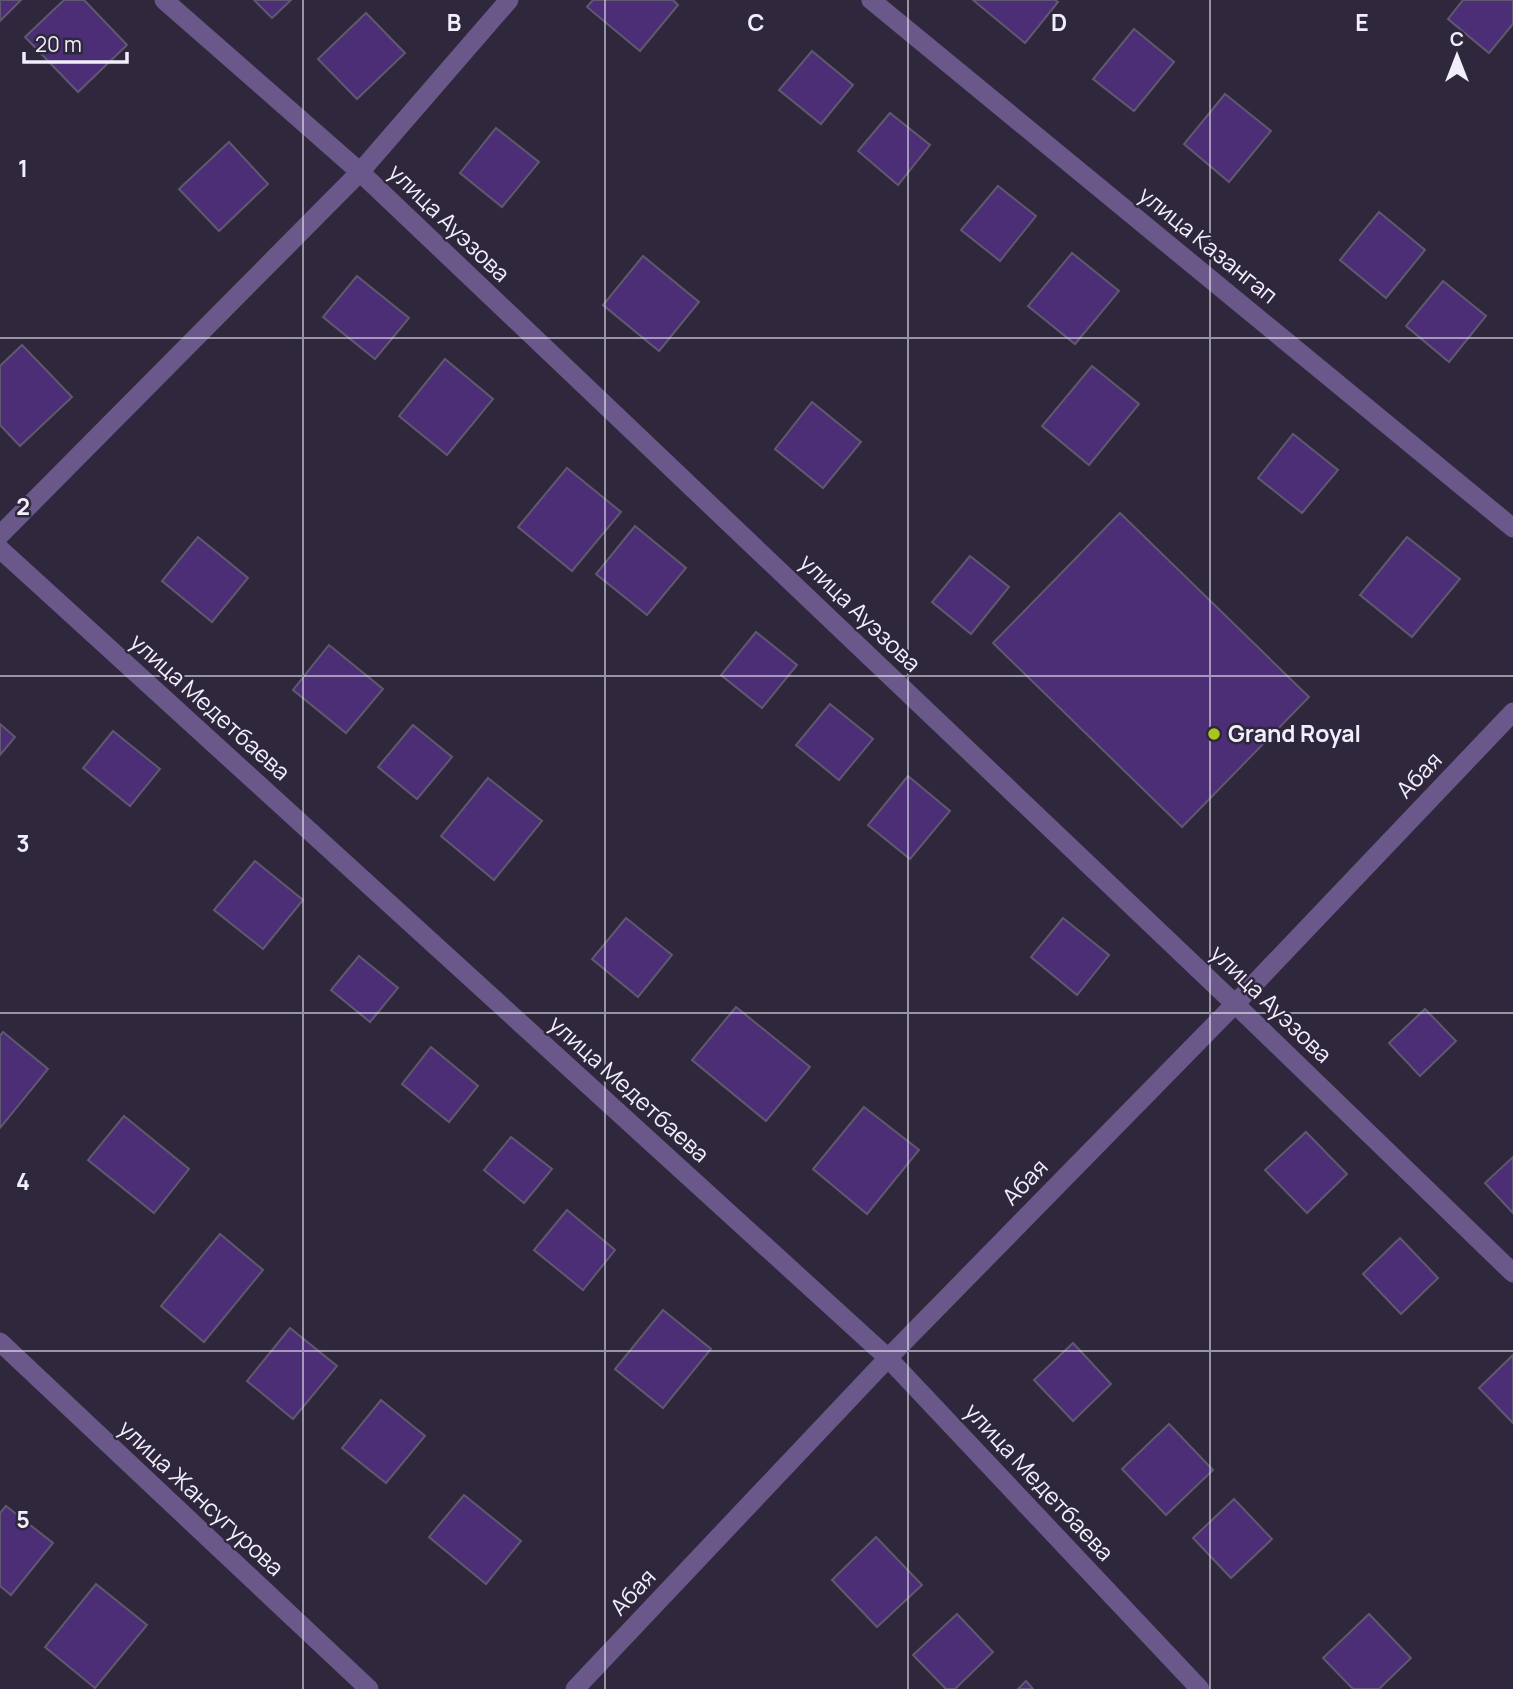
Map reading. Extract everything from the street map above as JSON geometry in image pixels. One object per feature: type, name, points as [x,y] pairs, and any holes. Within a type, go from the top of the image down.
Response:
[{"type":"street","name":"улица Ауэзова","points":[[164,0],[360,172],[1235,1004],[1513,1273]]},
{"type":"street","points":[[0,535],[360,172],[509,0]]},
{"type":"street","name":"улица Казангап","points":[[871,0],[1513,528]]},
{"type":"street","name":"улица Медетбаева","points":[[0,549],[888,1358],[1200,1689]]},
{"type":"street","name":"Абая","points":[[575,1689],[888,1358],[1235,1004],[1513,712]]},
{"type":"street","name":"улица Жансугурова","points":[[0,1342],[369,1689]]},
{"type":"building","points":[[0,0],[21,0],[0,21]]},
{"type":"building","points":[[64,0],[84,0],[127,45],[78,92],[25,37]]},
{"type":"building","points":[[254,0],[291,0],[272,18]]},
{"type":"building","points":[[593,0],[673,0],[678,5],[640,51],[587,7]]},
{"type":"building","points":[[973,0],[1055,0],[1058,2],[1025,43]]},
{"type":"building","points":[[1463,0],[1513,0],[1513,24],[1489,53],[1448,19]]},
{"type":"building","points":[[366,13],[405,53],[357,99],[318,59]]},
{"type":"building","points":[[1134,29],[1174,62],[1134,111],[1093,79]]},
{"type":"building","points":[[812,51],[853,85],[821,124],[779,90]]},
{"type":"building","points":[[1225,94],[1271,131],[1229,182],[1184,144]]},
{"type":"building","points":[[890,113],[930,145],[898,185],[858,151]]},
{"type":"building","points":[[496,128],[539,162],[502,207],[460,173]]},
{"type":"building","points":[[229,142],[268,184],[219,231],[179,189]]},
{"type":"building","points":[[998,186],[1036,216],[1000,261],[961,230]]},
{"type":"building","points":[[1379,212],[1425,250],[1386,298],[1340,260]]},
{"type":"building","points":[[1072,253],[1119,291],[1075,344],[1028,306]]},
{"type":"building","points":[[643,256],[699,302],[659,351],[603,305]]},
{"type":"building","points":[[357,276],[409,318],[375,359],[323,317]]},
{"type":"building","points":[[1443,281],[1486,316],[1449,362],[1406,326]]},
{"type":"building","points":[[22,345],[72,397],[20,446],[0,425],[0,366]]},
{"type":"building","points":[[445,359],[493,399],[447,455],[399,416]]},
{"type":"building","points":[[1092,366],[1139,404],[1089,465],[1042,426]]},
{"type":"building","points":[[812,402],[861,442],[823,488],[775,449]]},
{"type":"building","points":[[1293,434],[1338,470],[1302,513],[1258,478]]},
{"type":"building","points":[[567,468],[621,512],[572,571],[518,527]]},
{"type":"building","points":[[1120,513],[1309,697],[1182,827],[993,643]]},
{"type":"building","points":[[635,526],[686,568],[647,615],[596,574]]},
{"type":"building","points":[[198,537],[248,578],[212,622],[162,581]]},
{"type":"building","points":[[1407,537],[1460,579],[1412,637],[1360,595]]},
{"type":"building","points":[[970,556],[1009,587],[971,634],[932,602]]},
{"type":"building","points":[[756,632],[797,665],[762,708],[721,675]]},
{"type":"building","points":[[329,645],[383,689],[346,733],[293,690]]},
{"type":"building","points":[[830,704],[873,739],[839,780],[796,745]]},
{"type":"building","points":[[0,724],[15,737],[0,755]]},
{"type":"building","points":[[413,725],[452,757],[417,799],[378,767]]},
{"type":"building","points":[[113,731],[160,769],[130,806],[83,768]]},
{"type":"building","points":[[908,776],[950,811],[910,859],[868,825]]},
{"type":"building","points":[[488,778],[542,821],[494,880],[441,836]]},
{"type":"building","points":[[255,861],[303,900],[263,949],[214,910]]},
{"type":"building","points":[[626,918],[672,955],[638,997],[592,959]]},
{"type":"building","points":[[1063,918],[1109,955],[1077,995],[1031,957]]},
{"type":"building","points":[[359,956],[398,988],[370,1022],[331,990]]},
{"type":"building","points":[[736,1007],[810,1067],[766,1121],[692,1060]]},
{"type":"building","points":[[1425,1009],[1456,1041],[1420,1076],[1389,1043]]},
{"type":"building","points":[[3,1032],[48,1069],[0,1128],[0,1036]]},
{"type":"building","points":[[431,1047],[478,1086],[449,1122],[402,1084]]},
{"type":"building","points":[[864,1107],[919,1150],[867,1214],[813,1169]]},
{"type":"building","points":[[124,1116],[189,1169],[154,1213],[88,1160]]},
{"type":"building","points":[[1306,1132],[1347,1174],[1307,1213],[1265,1170]]},
{"type":"building","points":[[511,1137],[552,1169],[524,1203],[484,1170]]},
{"type":"building","points":[[1513,1157],[1513,1213],[1485,1183]]},
{"type":"building","points":[[567,1210],[615,1250],[583,1290],[534,1250]]},
{"type":"building","points":[[220,1234],[263,1270],[204,1342],[161,1306]]},
{"type":"building","points":[[1400,1238],[1438,1278],[1401,1314],[1363,1274]]},
{"type":"building","points":[[663,1310],[711,1349],[663,1408],[615,1369]]},
{"type":"building","points":[[290,1328],[337,1366],[293,1419],[247,1381]]},
{"type":"building","points":[[1073,1343],[1111,1384],[1073,1421],[1034,1380]]},
{"type":"building","points":[[1513,1355],[1513,1423],[1479,1388]]},
{"type":"building","points":[[381,1400],[425,1436],[386,1483],[342,1448]]},
{"type":"building","points":[[1169,1424],[1213,1470],[1166,1515],[1122,1469]]},
{"type":"building","points":[[464,1495],[521,1541],[486,1584],[429,1537]]},
{"type":"building","points":[[1234,1499],[1272,1539],[1231,1578],[1193,1538]]},
{"type":"building","points":[[6,1506],[53,1543],[11,1595],[0,1586],[0,1513]]},
{"type":"building","points":[[876,1537],[922,1585],[877,1627],[832,1580]]},
{"type":"building","points":[[96,1584],[147,1625],[95,1688],[45,1647]]},
{"type":"building","points":[[957,1614],[993,1652],[955,1689],[946,1689],[913,1655]]},
{"type":"building","points":[[1369,1614],[1411,1658],[1379,1689],[1353,1689],[1323,1658]]},
{"type":"building","points":[[1026,1681],[1033,1689],[1018,1689]]},
{"type":"place","name":"Grand Royal","points":[[1214,734]]}]
